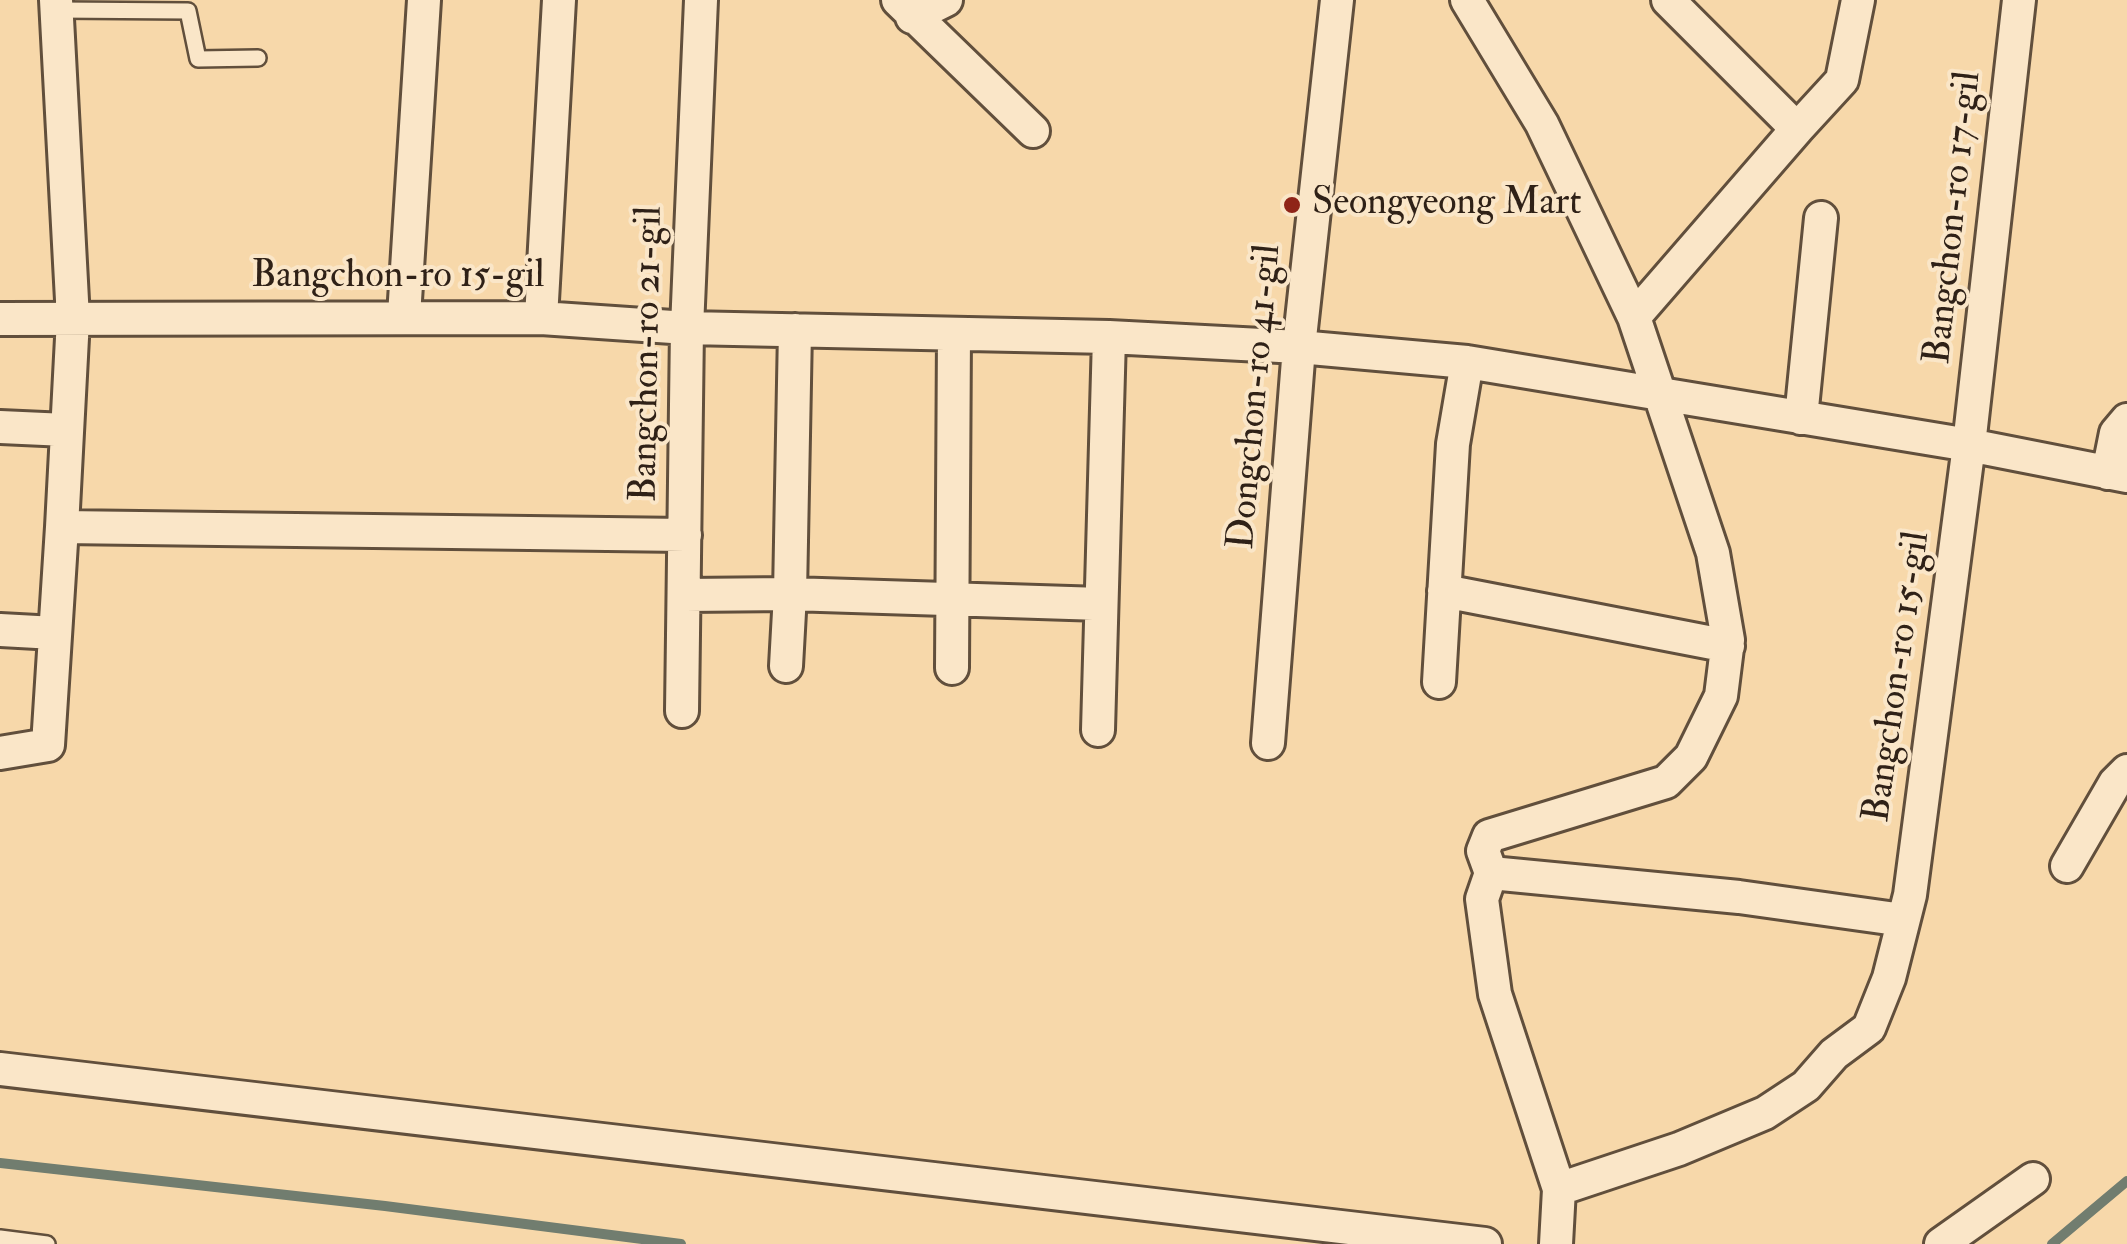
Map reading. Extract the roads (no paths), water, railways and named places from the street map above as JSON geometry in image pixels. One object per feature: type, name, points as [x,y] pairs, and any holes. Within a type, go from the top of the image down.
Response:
[{"type":"street","points":[[404,316],[424,0]]},
{"type":"street","points":[[541,318],[559,0]]},
{"type":"street","name":"Bangchon-ro 21-gil","points":[[682,711],[687,328],[701,0]]},
{"type":"street","points":[[905,8],[946,0]]},
{"type":"street","name":"Dongchon-ro 41-gil","points":[[1268,743],[1299,347],[1337,0]]},
{"type":"street","points":[[1467,0],[1542,124],[1634,318],[1713,553],[1728,646],[1722,696],[1692,757],[1666,782],[1490,836],[1483,851],[1491,873],[1482,898],[1494,994],[1559,1188],[1556,1244]]},
{"type":"street","points":[[1668,0],[1797,129]]},
{"type":"street","points":[[1634,318],[1842,80],[1858,0]]},
{"type":"street","name":"Bangchon-ro 17-gil","points":[[1970,445],[2020,0]]},
{"type":"street","points":[[0,753],[48,745],[73,318],[56,5]]},
{"type":"street","points":[[905,8],[1033,131]]},
{"type":"street","points":[[1801,418],[1822,218]]},
{"type":"street","name":"Bangchon-ro 15-gil","points":[[0,319],[541,318],[687,328],[1109,337],[1299,347],[1467,362],[1970,445],[2118,474]]},
{"type":"street","points":[[786,666],[794,330]]},
{"type":"street","points":[[952,668],[954,334]]},
{"type":"street","points":[[1098,730],[1109,337]]},
{"type":"street","points":[[1438,682],[1453,444],[1467,362]]},
{"type":"street","points":[[2118,474],[2116,433],[2127,420]]},
{"type":"street","points":[[0,427],[66,430]]},
{"type":"street","name":"Bangchon-ro 15-gil","points":[[1559,1188],[1679,1149],[1765,1113],[1806,1086],[1834,1054],[1869,1028],[1889,978],[1910,894],[1970,445]]},
{"type":"street","points":[[62,527],[686,535]]},
{"type":"street","points":[[1444,591],[1728,646]]},
{"type":"street","points":[[685,595],[790,594],[1102,604]]},
{"type":"street","points":[[0,630],[56,633]]},
{"type":"street","points":[[2066,866],[2115,784],[2127,771]]},
{"type":"street","points":[[1491,873],[1739,897],[1904,920]]},
{"type":"street","points":[[0,1069],[1485,1244]]},
{"type":"street","points":[[1941,1244],[2033,1180]]},
{"type":"lane","points":[[56,5],[188,12],[198,59],[258,58]]},
{"type":"lane","points":[[0,1238],[47,1244]]},
{"type":"waterway","points":[[0,1163],[681,1244]]},
{"type":"waterway","points":[[2052,1244],[2127,1181]]},
{"type":"place","name":"Seongyeong Mart","points":[[1292,205]]}]
